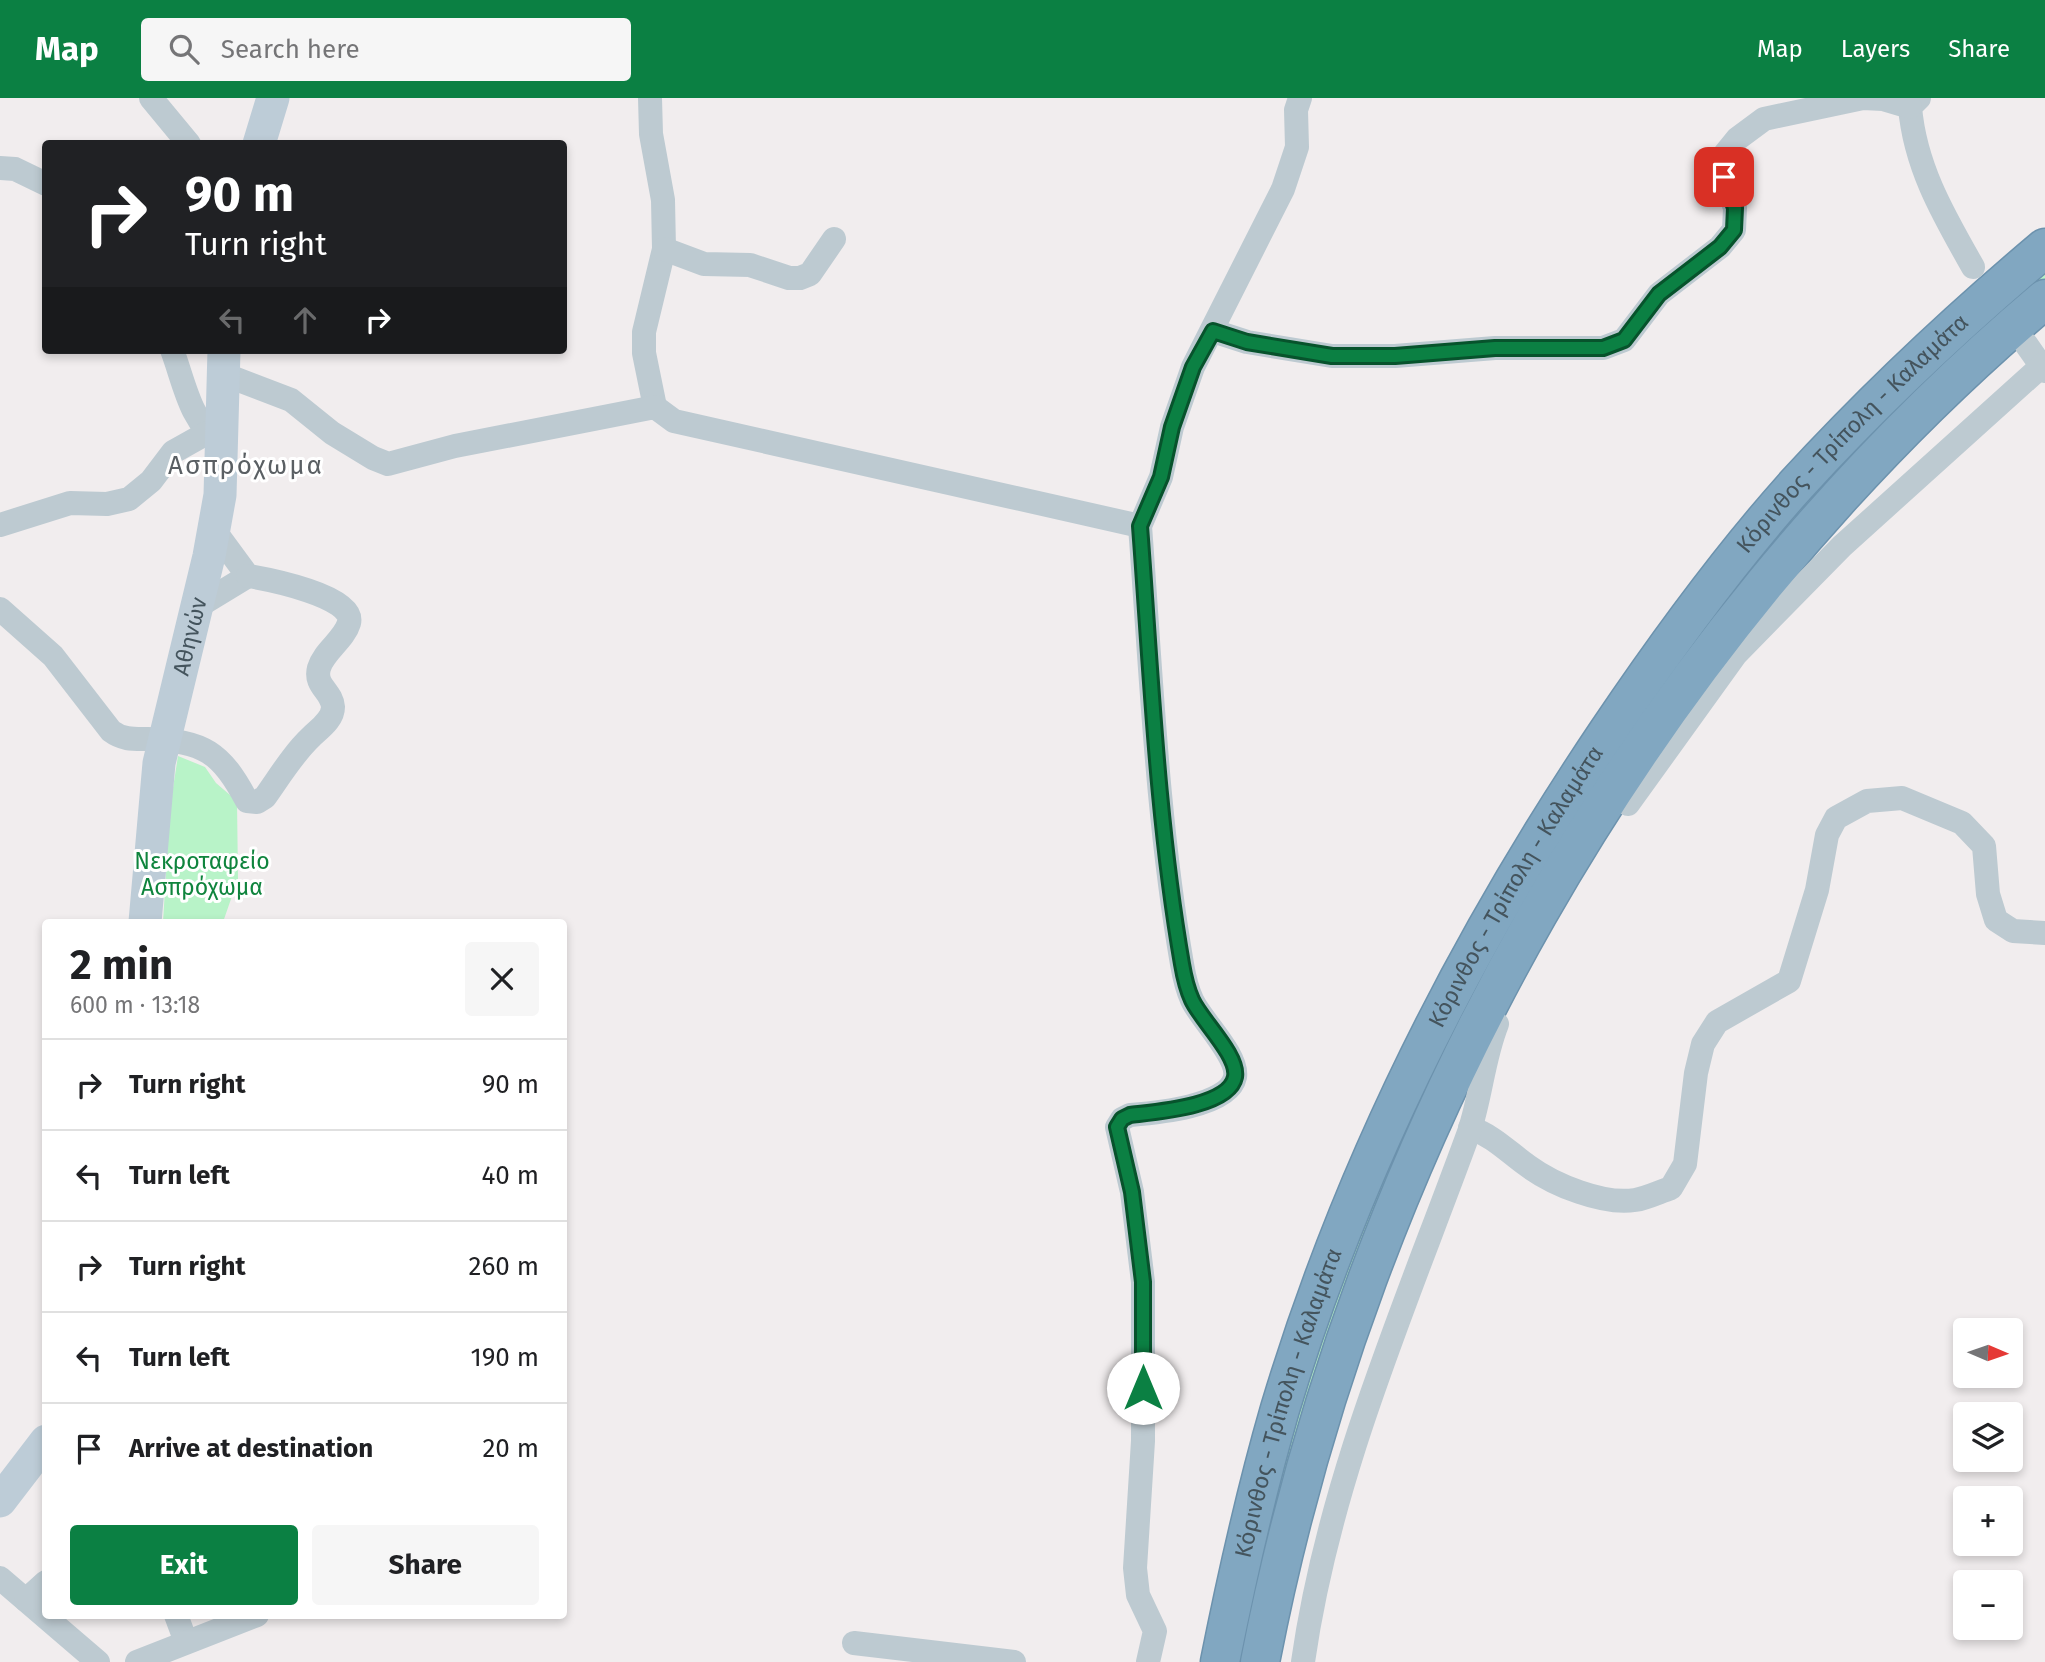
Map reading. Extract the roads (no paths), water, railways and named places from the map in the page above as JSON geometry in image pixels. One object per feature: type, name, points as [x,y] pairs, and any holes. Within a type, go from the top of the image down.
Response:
[{"type":"highway","name":"Κόρινθος - Τρίπολη - Καλαμάτα","points":[[1220,1662],[1257,1493],[1281,1406],[1343,1231],[1412,1071],[1467,962],[1520,869],[1639,686],[1736,556],[1786,497],[1924,355],[2045,248]]},
{"type":"highway","name":"Κόρινθος - Τρίπολη - Καλαμάτα","points":[[1261,1662],[1296,1500],[1319,1418],[1378,1249],[1447,1087],[1547,902],[1672,707],[1770,578],[1824,514],[1923,410],[2045,299]]},
{"type":"main road","points":[[261,140],[274,98]]},
{"type":"main road","name":"Αθηνών","points":[[145,919],[157,778],[215,530],[215,438],[224,362]]},
{"type":"main road","points":[[0,1501],[40,1462]]},
{"type":"street","points":[[151,98],[186,140]]},
{"type":"street","points":[[650,98],[651,134],[663,200],[664,249],[644,332],[644,353],[654,407],[674,421],[1140,526]]},
{"type":"street","points":[[1148,1662],[1155,1631],[1136,1588],[1135,1568],[1143,1454],[1143,1282],[1132,1192],[1117,1127],[1122,1119],[1130,1115],[1204,1103],[1228,1090],[1235,1077],[1232,1060],[1191,998],[1182,969],[1167,872],[1140,526],[1161,477],[1172,427],[1193,367],[1283,189],[1297,147],[1296,110],[1300,98]]},
{"type":"street","points":[[1213,331],[1247,342],[1332,356],[1395,356],[1495,348],[1603,348],[1624,340],[1659,294],[1720,247],[1734,230],[1735,208],[1724,177],[1724,155],[1737,139],[1764,119],[1863,98],[1914,103],[1912,133],[1921,166],[1939,207],[1973,268]]},
{"type":"street","points":[[0,168],[15,169],[42,182]]},
{"type":"street","points":[[664,249],[704,264],[750,265],[789,278],[800,278],[810,274],[834,239]]},
{"type":"street","points":[[1303,1662],[1321,1571],[1389,1342],[1470,1128],[1489,1044],[1524,966],[1597,848],[1736,654],[1842,546],[2044,366],[2026,344]]},
{"type":"street","points":[[0,525],[71,503],[107,504],[129,499],[151,481],[173,452],[215,438],[197,419],[173,354]]},
{"type":"street","points":[[224,362],[291,400],[332,433],[388,464],[455,446],[654,407]]},
{"type":"street","points":[[0,611],[53,656],[111,731],[123,738],[165,740],[205,748],[231,773],[247,801],[257,802],[265,797],[301,747],[329,719],[333,709],[330,698],[319,684],[318,672],[322,661],[349,624],[349,615],[344,608],[299,587],[248,576],[215,530]]},
{"type":"street","points":[[197,607],[248,576]]},
{"type":"street","points":[[1470,1128],[1501,1142],[1528,1166],[1555,1182],[1590,1196],[1633,1200],[1671,1188],[1685,1164],[1696,1073],[1703,1044],[1717,1022],[1789,981],[1817,890],[1827,835],[1836,818],[1867,801],[1902,798],[1962,823],[1984,846],[1988,894],[1996,920],[2013,931],[2045,933]]},
{"type":"street","points":[[0,1578],[42,1614]]},
{"type":"street","points":[[26,1600],[42,1585]]},
{"type":"street","points":[[48,1619],[97,1662]]},
{"type":"street","points":[[177,1619],[186,1642]]},
{"type":"street","points":[[137,1662],[246,1619]]},
{"type":"street","points":[[854,1643],[1014,1662]]},
{"type":"district","name":"Ασπρόχωμα","points":[[246,465]]},
{"type":"park label","name":"Νεκροταφείο Ασπρόχωμα","points":[[202,874]]}]
